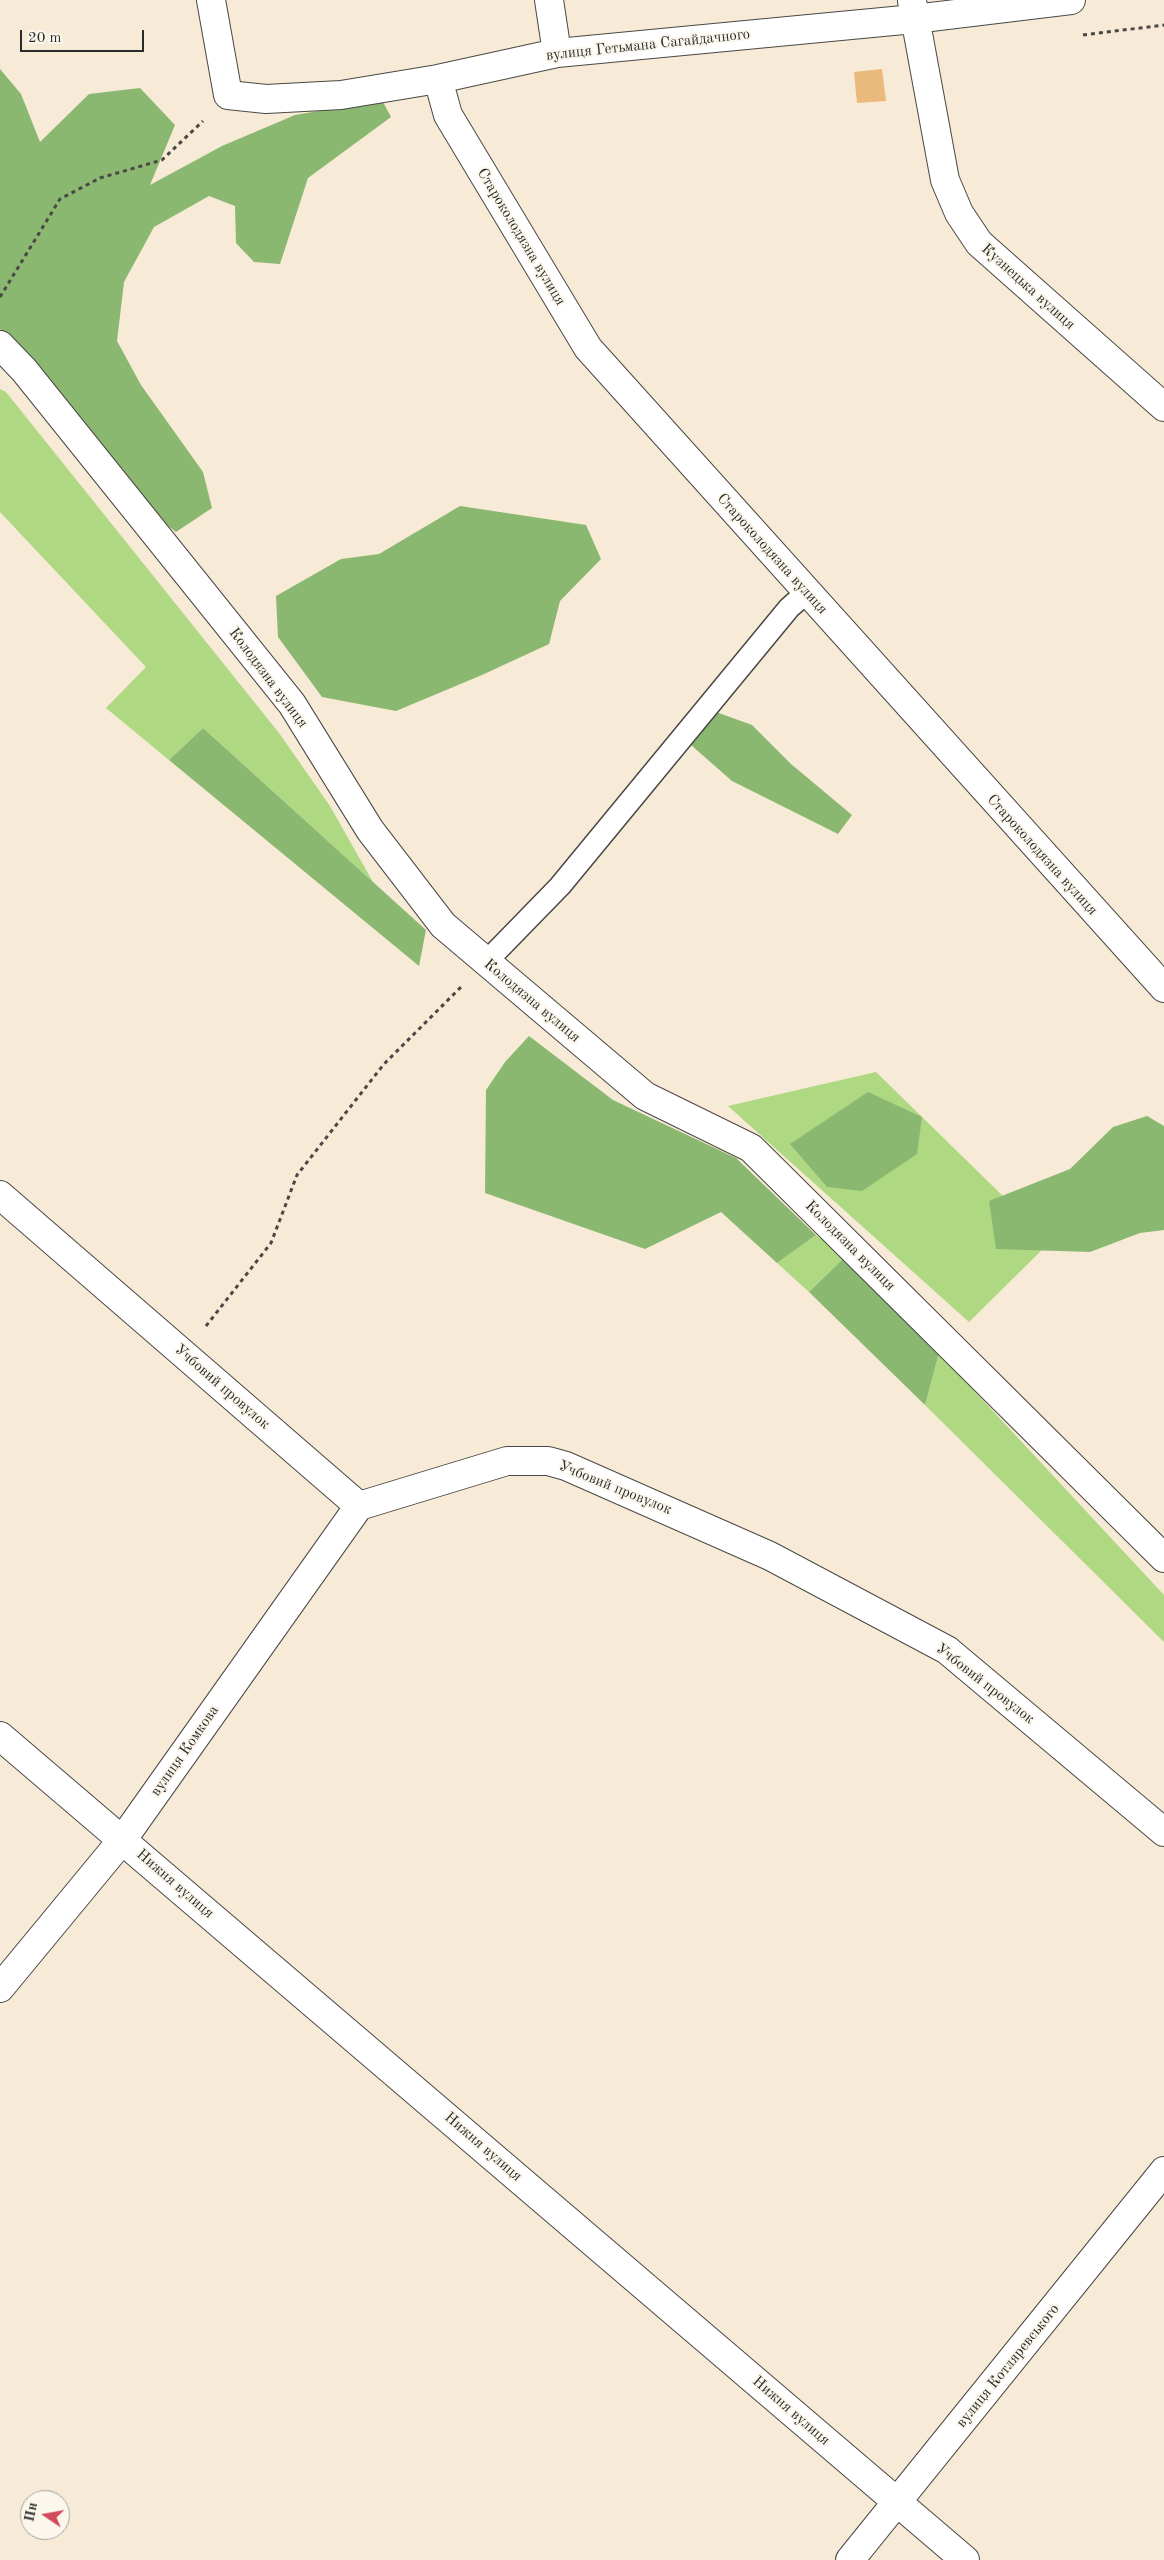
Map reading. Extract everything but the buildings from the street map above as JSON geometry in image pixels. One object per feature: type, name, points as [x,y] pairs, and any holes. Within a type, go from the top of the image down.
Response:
[{"type":"street","points":[[210,0],[228,94]]},
{"type":"street","points":[[549,0],[557,53]]},
{"type":"street","name":"вулиця Гетьмана Сагайдачного","points":[[228,94],[266,99],[341,95],[438,79],[557,53],[913,10],[1070,0]]},
{"type":"street","name":"Кузнецька вулиця","points":[[913,10],[945,180],[959,213],[979,244],[1164,407]]},
{"type":"street","name":"Староколодязна вулиця","points":[[438,79],[448,115],[588,348],[1164,988]]},
{"type":"street","name":"Колодязна вулиця","points":[[0,344],[24,370],[292,704],[370,830],[443,925],[645,1096],[751,1148],[1164,1558]]},
{"type":"street","name":"Учбовий провулок","points":[[0,1195],[359,1506],[507,1461],[548,1461],[566,1466],[770,1556],[947,1650],[1164,1832]]},
{"type":"street","name":"вулиця Комкова","points":[[0,1988],[123,1839],[359,1506]]},
{"type":"street","name":"Нижня вулиця","points":[[0,1736],[123,1839],[965,2560]]},
{"type":"street","name":"вулиця Котляревського","points":[[850,2560],[1164,2171]]},
{"type":"lane","points":[[486,962],[560,886],[789,608],[806,592]]},
{"type":"path","points":[[0,297],[60,199],[100,178],[162,160],[228,94]]},
{"type":"path","points":[[183,1354],[271,1243],[297,1175],[384,1064],[486,962]]},
{"type":"green space","points":[[0,69],[21,94],[40,142],[89,94],[140,88],[175,125],[150,185],[222,146],[295,115],[382,100],[391,117],[308,178],[280,264],[254,262],[236,243],[235,206],[209,196],[154,227],[124,282],[117,341],[141,385],[203,472],[212,508],[176,532],[152,513],[0,329]]},
{"type":"green space","points":[[0,389],[6,392],[279,733],[330,806],[373,882],[203,728],[169,760],[106,708],[146,667],[0,512]]},
{"type":"green space","points":[[460,506],[586,525],[601,559],[560,601],[549,644],[482,675],[396,711],[322,697],[278,637],[276,596],[341,559],[379,554]]},
{"type":"green space","points":[[716,712],[752,725],[791,764],[852,815],[838,834],[732,781],[691,745]]},
{"type":"green space","points":[[203,728],[426,930],[419,966],[169,760]]},
{"type":"green space","points":[[529,1036],[613,1100],[736,1158],[816,1235],[777,1263],[721,1212],[645,1249],[485,1193],[486,1090],[505,1062]]},
{"type":"green space","points":[[876,1072],[1050,1242],[969,1322],[728,1106]]},
{"type":"green space","points":[[868,1092],[922,1117],[917,1154],[862,1191],[827,1187],[790,1144]]},
{"type":"green space","points":[[1147,1116],[1164,1126],[1164,1230],[1140,1233],[1090,1252],[996,1249],[989,1201],[1070,1169],[1113,1127]]},
{"type":"green space","points":[[816,1235],[846,1256],[809,1292],[777,1263]]},
{"type":"green space","points":[[846,1256],[939,1353],[925,1405],[809,1292]]},
{"type":"green space","points":[[939,1353],[1164,1595],[1164,1642],[925,1405]]}]
